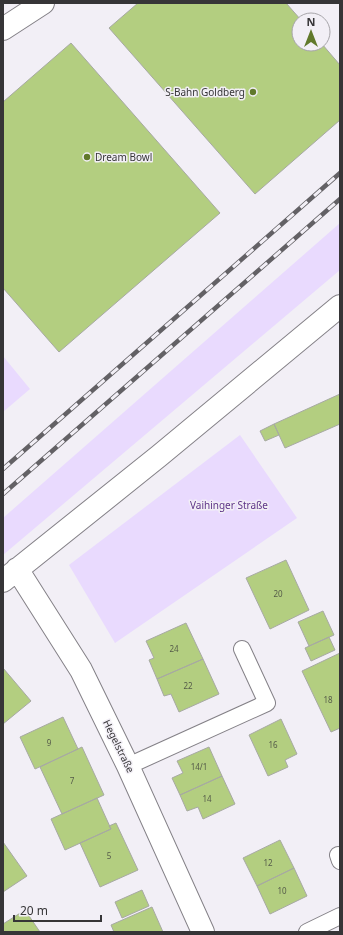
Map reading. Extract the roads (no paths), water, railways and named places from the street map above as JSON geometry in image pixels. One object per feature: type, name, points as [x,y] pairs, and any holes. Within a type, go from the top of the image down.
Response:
[{"type":"street","points":[[3,29],[42,3]]},
{"type":"street","points":[[10,575],[154,461],[340,306]]},
{"type":"street","name":"Hegelstraße","points":[[10,575],[81,670],[128,766],[203,932]]},
{"type":"lane","points":[[128,766],[267,703],[242,649]]},
{"type":"lane","points":[[307,932],[340,916]]},
{"type":"railway","points":[[3,469],[340,173]]},
{"type":"railway","points":[[3,494],[340,199]]},
{"type":"place","name":"S-Bahn Goldberg","points":[[253,92]]},
{"type":"place","name":"Dream Bowl","points":[[87,157]]},
{"type":"park label","name":"Vaihinger Straße","points":[[229,505]]}]
